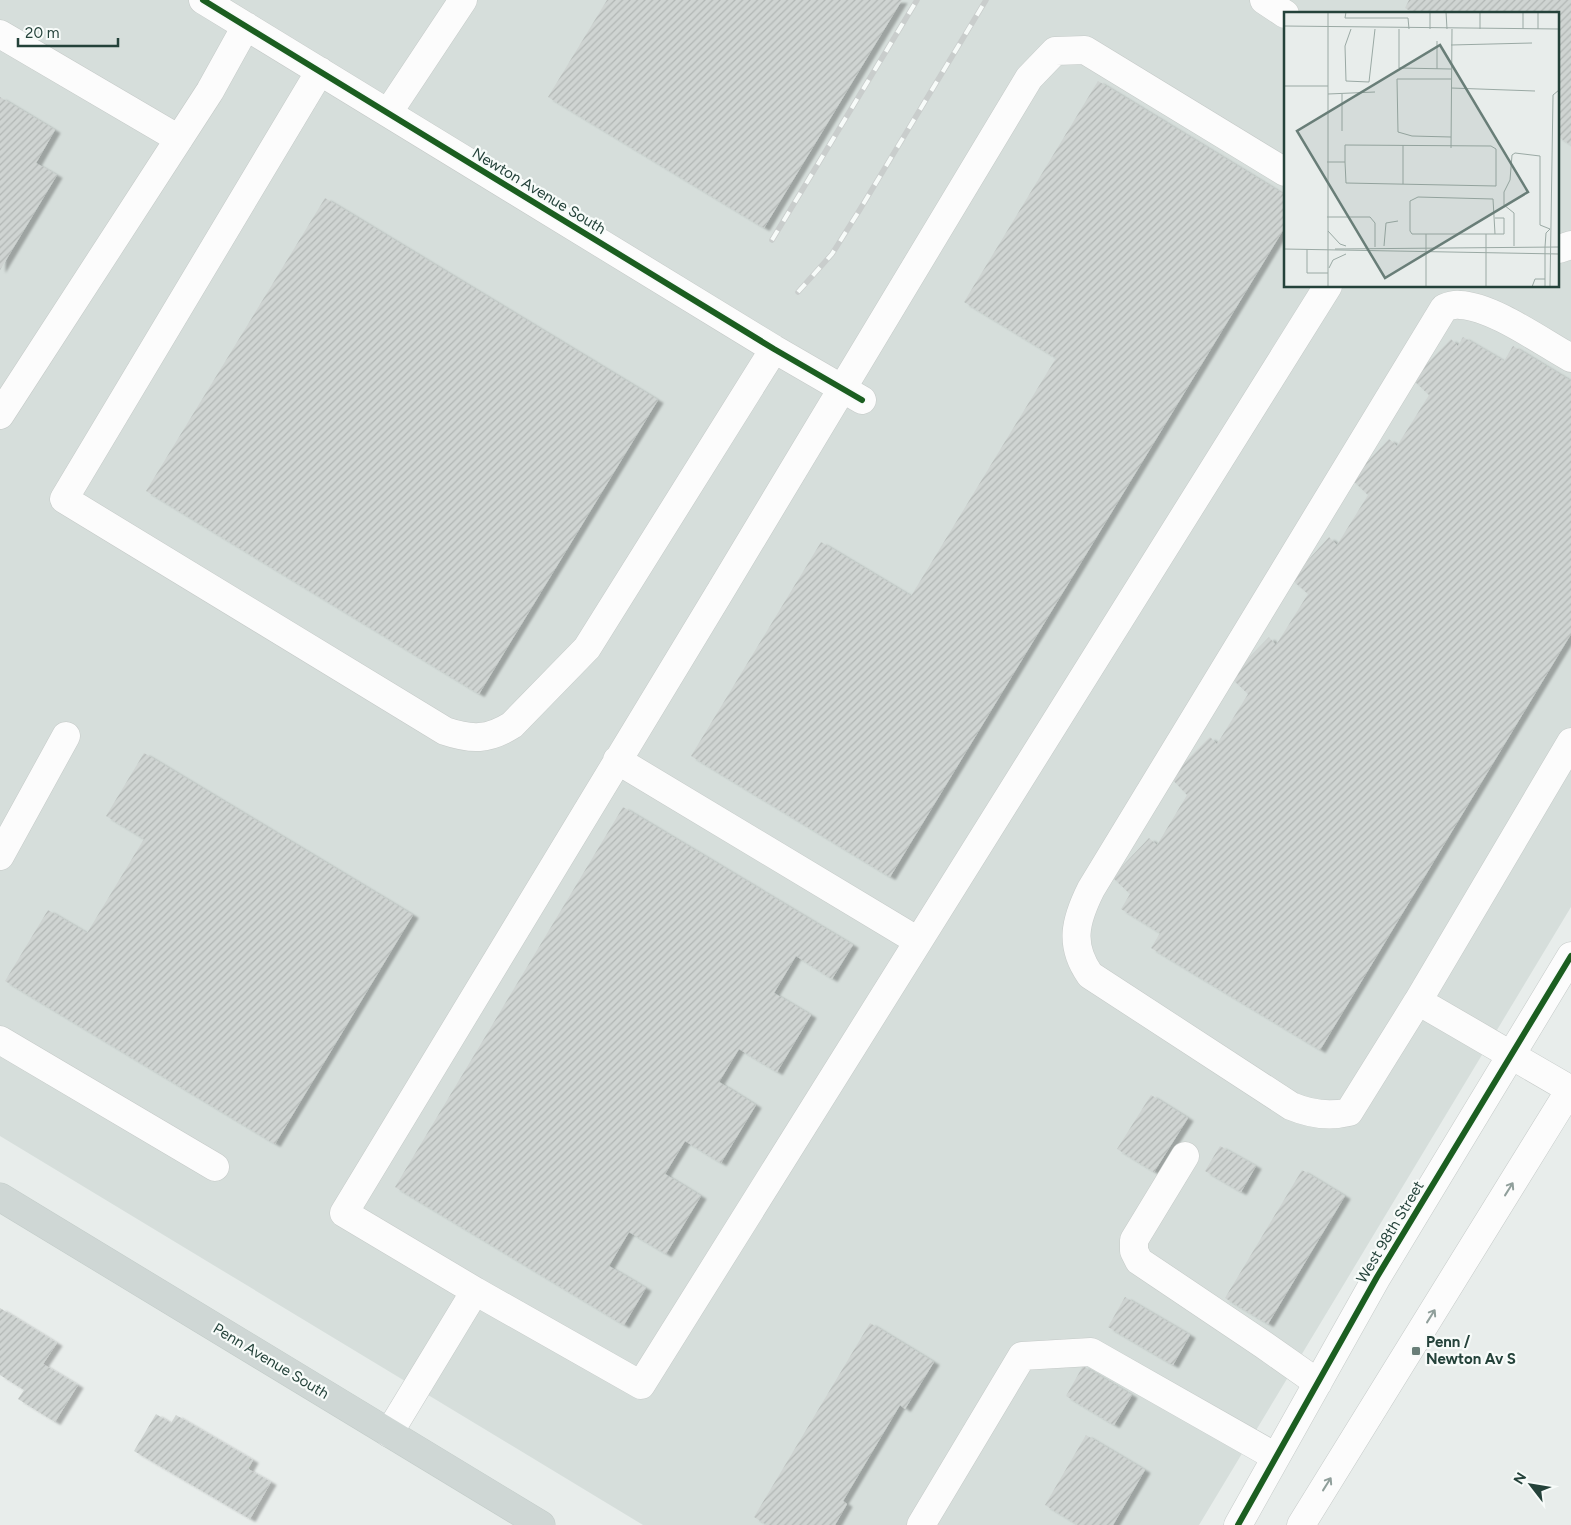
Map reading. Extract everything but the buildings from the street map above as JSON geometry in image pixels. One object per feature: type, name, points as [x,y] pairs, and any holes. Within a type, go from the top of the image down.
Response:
[{"type":"main road","name":"Penn Avenue South","points":[[0,1197],[541,1525]]},
{"type":"street","name":"Newton Avenue South","points":[[203,0],[774,349],[853,395]]},
{"type":"street","points":[[388,114],[463,0]]},
{"type":"street","points":[[1264,0],[1284,13]]},
{"type":"street","points":[[0,415],[210,91],[246,26]]},
{"type":"street","points":[[0,34],[179,139]]},
{"type":"street","points":[[1284,171],[1085,50],[1056,51],[1029,78],[853,395],[617,760],[344,1213],[475,1291],[641,1385],[1327,288]]},
{"type":"street","points":[[320,71],[64,499],[72,504],[445,731],[464,737],[482,738],[498,733],[512,724],[587,648],[774,349]]},
{"type":"street","points":[[1558,248],[1571,245]]},
{"type":"street","points":[[1571,358],[1493,313],[1457,304],[1444,308],[1091,889],[1080,910],[1077,928],[1077,949],[1082,964],[1090,976],[1291,1106],[1302,1110],[1336,1116],[1349,1112],[1418,1001],[1571,742]]},
{"type":"street","points":[[0,856],[66,736]]},
{"type":"street","points":[[617,760],[918,941]]},
{"type":"street","name":"West 98th Street","points":[[1238,1525],[1377,1277],[1571,956]]},
{"type":"street","points":[[1301,1525],[1571,1089],[1418,1001]]},
{"type":"street","points":[[0,1040],[215,1167]]},
{"type":"street","points":[[1185,1156],[1134,1240],[1134,1251],[1139,1261],[1318,1383]]},
{"type":"street","points":[[389,1433],[475,1291]]},
{"type":"street","points":[[921,1525],[1022,1356],[1091,1352],[1276,1457]]},
{"type":"shaded area","points":[[0,0],[1571,0],[1571,907],[1199,1525],[643,1525],[0,1136]]},
{"type":"railway","points":[[772,240],[917,0]]},
{"type":"railway","points":[[798,292],[832,254],[986,0]]},
{"type":"cycle path","points":[[203,0],[774,349],[862,400]]},
{"type":"cycle path","points":[[1238,1525],[1377,1277],[1571,956]]},
{"type":"place","name":"Penn / Newton Av S","points":[[1416,1351]]}]
